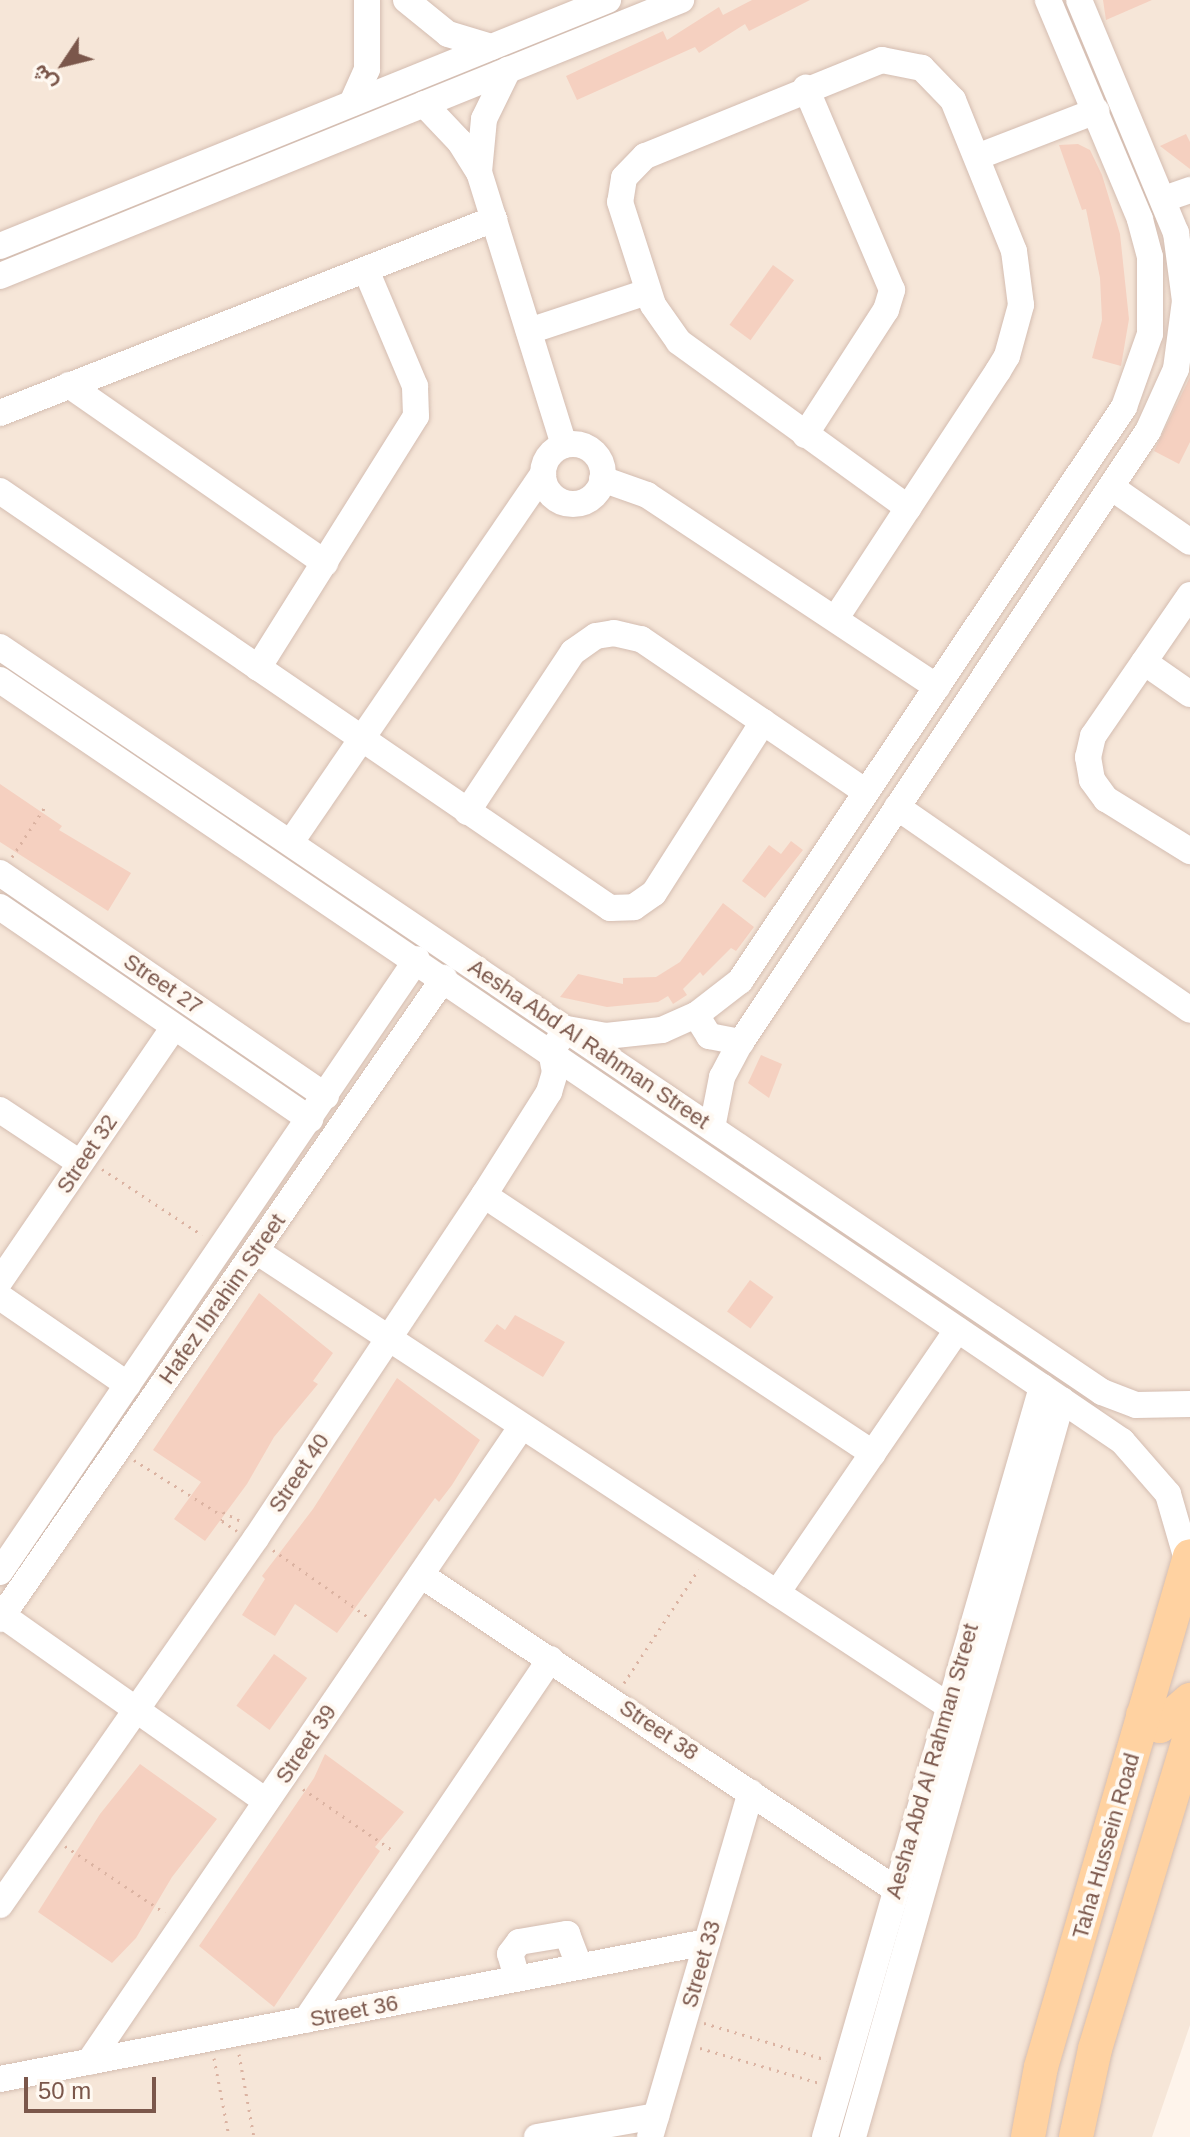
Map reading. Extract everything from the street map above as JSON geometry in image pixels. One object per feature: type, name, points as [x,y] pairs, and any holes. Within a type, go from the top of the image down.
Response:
[{"type":"main road","name":"Taha Hussein Road","points":[[1028,2137],[1036,2089],[1189,1560]]},
{"type":"main road","points":[[1143,1715],[1160,1726],[1190,1700]]},
{"type":"main road","points":[[1076,2137],[1095,2049],[1190,1737]]},
{"type":"main road","points":[[1114,1817],[1136,1798],[1152,1771],[1170,1773],[1176,1783]]},
{"type":"main road","points":[[1036,2089],[1069,2043],[1082,2041],[1095,2049]]},
{"type":"street","points":[[352,103],[367,69],[367,0]]},
{"type":"street","points":[[406,0],[448,34],[491,47]]},
{"type":"street","points":[[0,246],[608,0]]},
{"type":"street","points":[[0,276],[681,0]]},
{"type":"street","points":[[551,1051],[567,1029],[625,1036],[662,1030],[696,1015],[740,981],[1124,407],[1146,353],[1153,295],[1150,257],[1096,111],[1048,0]]},
{"type":"street","points":[[712,1128],[722,1077],[741,1042],[1111,487],[1159,411],[1181,347],[1184,278],[1164,199],[1079,0]]},
{"type":"street","points":[[1070,51],[1096,40]]},
{"type":"street","points":[[836,618],[908,508],[1007,356],[1019,322],[1019,268],[977,157],[947,90],[931,74],[909,62],[868,62],[645,156],[629,169],[620,202],[647,292],[660,319],[689,352],[908,508]]},
{"type":"street","points":[[479,172],[484,119],[508,70]]},
{"type":"street","points":[[805,435],[886,310],[892,290],[806,88]]},
{"type":"street","points":[[424,104],[460,142],[479,172],[564,445]]},
{"type":"street","points":[[977,157],[1096,111]]},
{"type":"street","points":[[295,126],[306,152]]},
{"type":"street","points":[[1164,199],[1190,190]]},
{"type":"street","points":[[0,413],[494,219]]},
{"type":"street","points":[[258,668],[413,424],[418,407],[415,386],[366,270]]},
{"type":"street","points":[[529,331],[647,292]]},
{"type":"street","points":[[69,385],[325,563]]},
{"type":"street","points":[[291,842],[543,474],[545,462],[564,445],[588,448],[597,456],[602,479],[589,500],[577,504],[553,497],[543,474]]},
{"type":"street","points":[[602,479],[637,489],[937,687]]},
{"type":"street","points":[[1111,487],[1190,542]]},
{"type":"street","points":[[0,491],[603,905],[634,907],[654,893],[763,722]]},
{"type":"street","points":[[1190,595],[1093,736],[1089,768],[1106,799],[1190,851]]},
{"type":"street","points":[[993,602],[1021,622]]},
{"type":"street","points":[[467,812],[573,652],[596,636],[623,633],[641,639],[866,792]]},
{"type":"street","name":"Aesha Abd Al Rahman Street","points":[[0,647],[1102,1392],[1136,1405],[1190,1404]]},
{"type":"street","points":[[1144,662],[1190,694]]},
{"type":"street","name":"Aesha Abd Al Rahman Street","points":[[0,680],[417,959],[1122,1441],[1168,1494],[1189,1560]]},
{"type":"street","points":[[181,801],[196,779]]},
{"type":"street","points":[[897,807],[1190,1010]]},
{"type":"street","points":[[842,828],[869,849]]},
{"type":"street","name":"Street 27","points":[[0,873],[326,1096]]},
{"type":"street","name":"Street 27","points":[[0,907],[310,1119]]},
{"type":"street","name":"Hafez Ibrahim Street","points":[[0,1572],[417,959]]},
{"type":"street","name":"Hafez Ibrahim Street","points":[[1,1617],[444,978]]},
{"type":"street","points":[[696,1015],[709,1036],[741,1042]]},
{"type":"street","name":"Street 32","points":[[0,1281],[174,1027]]},
{"type":"street","name":"Street 40","points":[[0,1905],[256,1538],[484,1195],[549,1092],[555,1072],[551,1051]]},
{"type":"street","points":[[0,1110],[82,1160]]},
{"type":"street","points":[[754,1191],[769,1166]]},
{"type":"street","points":[[484,1195],[873,1453]]},
{"type":"street","points":[[256,1251],[949,1706]]},
{"type":"street","points":[[0,1297],[128,1385]]},
{"type":"street","points":[[777,1593],[957,1330]]},
{"type":"street","name":"Aesha Abd Al Rahman Street","points":[[825,2137],[949,1706],[1052,1394]]},
{"type":"street","name":"Aesha Abd Al Rahman Street","points":[[853,2137],[1052,1394]]},
{"type":"street","points":[[1122,1441],[1136,1429],[1136,1405]]},
{"type":"street","name":"Street 39","points":[[89,2062],[522,1426]]},
{"type":"street","name":"Street 38","points":[[421,1575],[613,1699],[895,1889]]},
{"type":"street","points":[[1,1617],[266,1801]]},
{"type":"street","points":[[306,2020],[550,1659]]},
{"type":"street","name":"Street 33","points":[[653,2126],[751,1792]]},
{"type":"street","points":[[517,1978],[510,1954],[519,1942],[567,1934],[579,1966]]},
{"type":"street","name":"Street 36","points":[[0,2079],[707,1942]]},
{"type":"street","points":[[537,2137],[653,2126]]},
{"type":"path","points":[[0,873],[45,807]]},
{"type":"path","points":[[82,1160],[222,1248]]},
{"type":"path","points":[[118,1449],[221,1515]]},
{"type":"path","points":[[256,1538],[385,1628]]},
{"type":"path","points":[[613,1699],[712,1550]]},
{"type":"path","points":[[284,1776],[412,1863]]},
{"type":"path","points":[[49,1835],[182,1925]]},
{"type":"path","points":[[682,2030],[842,2076]]},
{"type":"path","points":[[682,2030],[842,2076]]},
{"type":"path","points":[[223,2036],[229,2137]]},
{"type":"path","points":[[223,2036],[254,2137]]},
{"type":"shaded area","points":[[0,0],[1190,0],[1190,2025],[1152,2137],[0,2137]]},
{"type":"building","points":[[752,0],[810,0],[749,31],[745,24],[699,53],[695,47],[577,100],[566,76],[663,31],[667,40],[719,7],[723,15]]},
{"type":"building","points":[[1103,0],[1152,0],[1106,20]]},
{"type":"building","points":[[1186,134],[1190,142],[1190,169],[1160,146]]},
{"type":"building","points":[[1078,144],[1090,150],[1102,175],[1120,234],[1129,319],[1121,366],[1092,358],[1102,320],[1100,278],[1086,209],[1082,210],[1059,145]]},
{"type":"building","points":[[773,265],[794,280],[751,340],[730,325]]},
{"type":"building","points":[[1190,377],[1190,442],[1179,464],[1154,451]]},
{"type":"building","points":[[0,784],[62,826],[59,830],[131,873],[108,911],[0,842]]},
{"type":"building","points":[[791,841],[803,850],[765,898],[742,881],[769,845],[781,854]]},
{"type":"building","points":[[723,903],[754,927],[736,951],[731,948],[703,976],[700,972],[683,989],[687,995],[673,1004],[668,996],[658,1002],[607,1007],[560,997],[578,974],[623,984],[623,978],[656,977],[680,962]]},
{"type":"building","points":[[761,1055],[782,1064],[769,1098],[748,1083]]},
{"type":"building","points":[[750,1280],[773,1297],[751,1329],[727,1312]]},
{"type":"building","points":[[259,1293],[333,1353],[313,1381],[318,1384],[274,1437],[247,1484],[205,1541],[174,1519],[201,1482],[153,1450]]},
{"type":"building","points":[[515,1315],[565,1342],[543,1377],[484,1341],[497,1324],[505,1330]]},
{"type":"building","points":[[397,1378],[480,1440],[452,1485],[439,1502],[435,1498],[337,1633],[295,1604],[275,1636],[242,1615],[265,1579],[262,1576],[313,1509]]},
{"type":"building","points":[[274,1654],[307,1678],[270,1730],[236,1706]]},
{"type":"building","points":[[325,1754],[404,1812],[375,1847],[380,1851],[274,2007],[199,1946],[314,1778]]},
{"type":"building","points":[[140,1764],[217,1819],[172,1877],[136,1938],[112,1963],[38,1912],[100,1814]]}]
